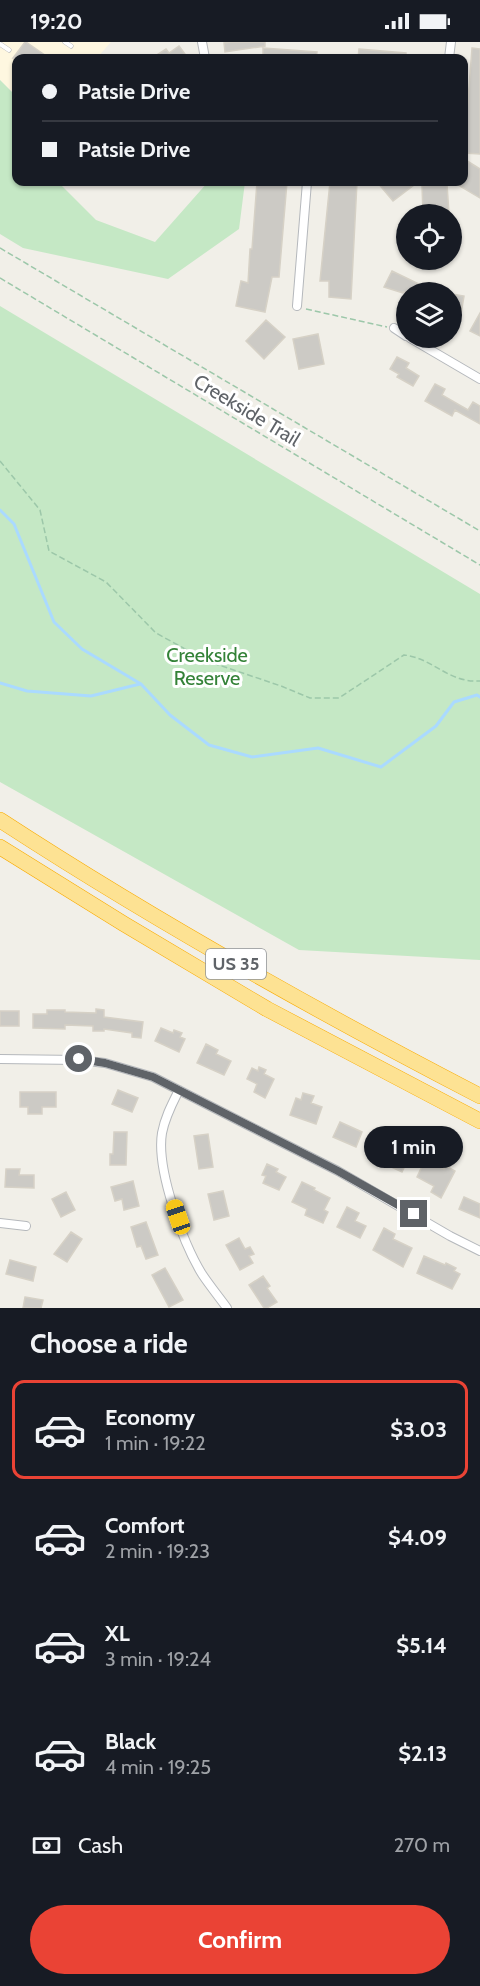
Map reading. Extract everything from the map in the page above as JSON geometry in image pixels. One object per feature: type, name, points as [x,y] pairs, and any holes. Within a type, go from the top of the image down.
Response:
[{"type":"highway","name":"US 35","points":[[0,820],[74,868],[217,954],[360,1034],[480,1096]]},
{"type":"highway","name":"US 35","points":[[0,847],[267,1009],[480,1121]]},
{"type":"street","points":[[297,306],[307,186]]},
{"type":"street","points":[[427,348],[480,379]]},
{"type":"street","points":[[0,1059],[79,1059],[139,1071],[338,1171],[480,1251]]},
{"type":"street","points":[[179,1090],[168,1110],[162,1135],[163,1172],[183,1233],[197,1265],[227,1308]]},
{"type":"street","points":[[0,1223],[26,1226]]},
{"type":"lane","points":[[65,42],[71,46]]},
{"type":"lane","points":[[0,44],[9,50]]},
{"type":"path","points":[[0,248],[480,531]]},
{"type":"path","name":"Creekside Trail","points":[[0,278],[480,565]]},
{"type":"path","points":[[297,306],[394,328]]},
{"type":"path","points":[[0,460],[40,510],[49,551],[106,582],[156,633],[207,661],[310,698],[339,698],[404,655],[415,656],[454,678],[469,682],[480,681]]},
{"type":"shaded area","points":[[0,42],[111,42],[100,54],[12,54],[12,92],[0,80]]},
{"type":"green space","points":[[0,80],[12,92],[12,186],[62,186],[96,220],[155,242],[204,186],[244,186],[239,229],[168,279],[23,248],[0,234]]},
{"type":"green space","name":"Creekside Reserve","points":[[0,306],[480,594],[480,960],[299,950],[0,782]]},
{"type":"building","points":[[26,42],[43,54],[16,54]]},
{"type":"building","points":[[265,42],[265,46],[225,52],[224,43]]},
{"type":"building","points":[[179,46],[185,54],[158,54],[166,49],[169,53]]},
{"type":"building","points":[[263,48],[317,52],[317,54],[263,54]]},
{"type":"building","points":[[472,48],[480,49],[480,154],[468,153],[468,100]]},
{"type":"building","points":[[359,49],[406,53],[406,54],[358,54]]},
{"type":"building","points":[[468,162],[480,169],[480,198],[460,186],[468,186]]},
{"type":"building","points":[[257,186],[287,186],[279,277],[272,277],[265,312],[236,306],[241,281],[248,283],[250,249],[252,249]]},
{"type":"building","points":[[330,186],[357,186],[351,299],[329,297],[329,281],[320,281]]},
{"type":"building","points":[[380,186],[413,186],[393,201]]},
{"type":"building","points":[[422,186],[447,186],[448,204],[423,204]]},
{"type":"building","points":[[392,271],[415,282],[396,282],[396,291],[384,287]]},
{"type":"building","points":[[480,313],[480,336],[470,331]]},
{"type":"building","points":[[266,320],[285,337],[264,359],[246,341]]},
{"type":"building","points":[[318,334],[324,364],[299,369],[293,339]]},
{"type":"building","points":[[397,357],[409,363],[406,368],[419,376],[413,386],[397,377],[399,374],[390,369]]},
{"type":"building","points":[[435,384],[445,389],[442,395],[468,410],[473,402],[480,406],[480,424],[455,410],[452,416],[425,401]]},
{"type":"building","points":[[96,1009],[104,1010],[104,1017],[143,1022],[141,1038],[132,1037],[132,1033],[104,1029],[104,1031],[93,1031],[93,1026],[65,1025],[65,1029],[33,1028],[33,1014],[47,1014],[47,1010],[96,1013]]},
{"type":"building","points":[[0,1011],[19,1011],[19,1026],[0,1026]]},
{"type":"building","points":[[161,1028],[173,1033],[174,1030],[182,1033],[180,1037],[185,1039],[179,1052],[155,1041]]},
{"type":"building","points":[[206,1044],[218,1050],[216,1054],[231,1061],[224,1075],[197,1063]]},
{"type":"building","points":[[259,1067],[266,1070],[264,1074],[274,1079],[265,1098],[254,1092],[257,1084],[247,1079],[252,1068],[258,1071]]},
{"type":"building","points":[[118,1090],[138,1098],[132,1112],[112,1104]]},
{"type":"building","points":[[20,1092],[56,1092],[56,1107],[42,1107],[42,1114],[28,1114],[28,1107],[20,1107]]},
{"type":"building","points":[[303,1093],[314,1096],[311,1103],[322,1107],[316,1124],[290,1115],[296,1098],[301,1100]]},
{"type":"building","points":[[340,1122],[362,1132],[356,1147],[333,1137]]},
{"type":"building","points":[[114,1132],[127,1132],[126,1165],[110,1165]]},
{"type":"building","points":[[208,1134],[213,1167],[199,1169],[194,1136]]},
{"type":"building","points":[[382,1141],[410,1155],[402,1172],[374,1159]]},
{"type":"building","points":[[425,1160],[444,1169],[446,1166],[455,1171],[441,1198],[431,1192],[434,1186],[417,1177]]},
{"type":"building","points":[[267,1164],[278,1169],[276,1172],[286,1177],[279,1190],[263,1183],[266,1176],[262,1175]]},
{"type":"building","points":[[6,1169],[20,1169],[19,1175],[34,1175],[34,1188],[5,1187]]},
{"type":"building","points":[[133,1181],[139,1206],[124,1210],[122,1199],[115,1201],[111,1187]]},
{"type":"building","points":[[302,1182],[330,1198],[324,1210],[328,1212],[323,1223],[305,1215],[307,1209],[292,1202]]},
{"type":"building","points":[[223,1191],[229,1216],[214,1220],[208,1194]]},
{"type":"building","points":[[66,1192],[75,1210],[61,1217],[52,1199]]},
{"type":"building","points":[[464,1197],[480,1204],[480,1218],[459,1209]]},
{"type":"building","points":[[347,1207],[359,1213],[355,1221],[366,1226],[360,1238],[337,1227]]},
{"type":"building","points":[[146,1222],[158,1255],[146,1259],[141,1246],[137,1247],[131,1227]]},
{"type":"building","points":[[384,1228],[395,1234],[393,1239],[412,1248],[403,1267],[373,1250]]},
{"type":"building","points":[[71,1232],[82,1239],[67,1262],[54,1254]]},
{"type":"building","points":[[239,1238],[245,1249],[250,1247],[254,1254],[249,1256],[253,1263],[240,1270],[226,1245]]},
{"type":"building","points":[[424,1256],[456,1268],[454,1271],[460,1274],[452,1289],[417,1273]]},
{"type":"building","points":[[10,1260],[36,1267],[33,1281],[6,1274]]},
{"type":"building","points":[[165,1268],[183,1300],[169,1307],[152,1275]]},
{"type":"building","points":[[263,1276],[270,1286],[267,1288],[277,1302],[267,1308],[264,1308],[249,1285]]},
{"type":"building","points":[[25,1297],[43,1300],[41,1308],[23,1308]]},
{"type":"waterway","points":[[0,510],[14,524],[54,622],[82,649],[141,684],[170,715],[209,745],[252,757],[318,748],[381,767],[436,726],[454,702],[477,695],[480,697]]},
{"type":"waterway","points":[[0,683],[27,691],[91,696],[140,684]]},
{"type":"route","points":[[79,1059],[139,1071],[153,1077],[338,1171],[414,1214]]}]
